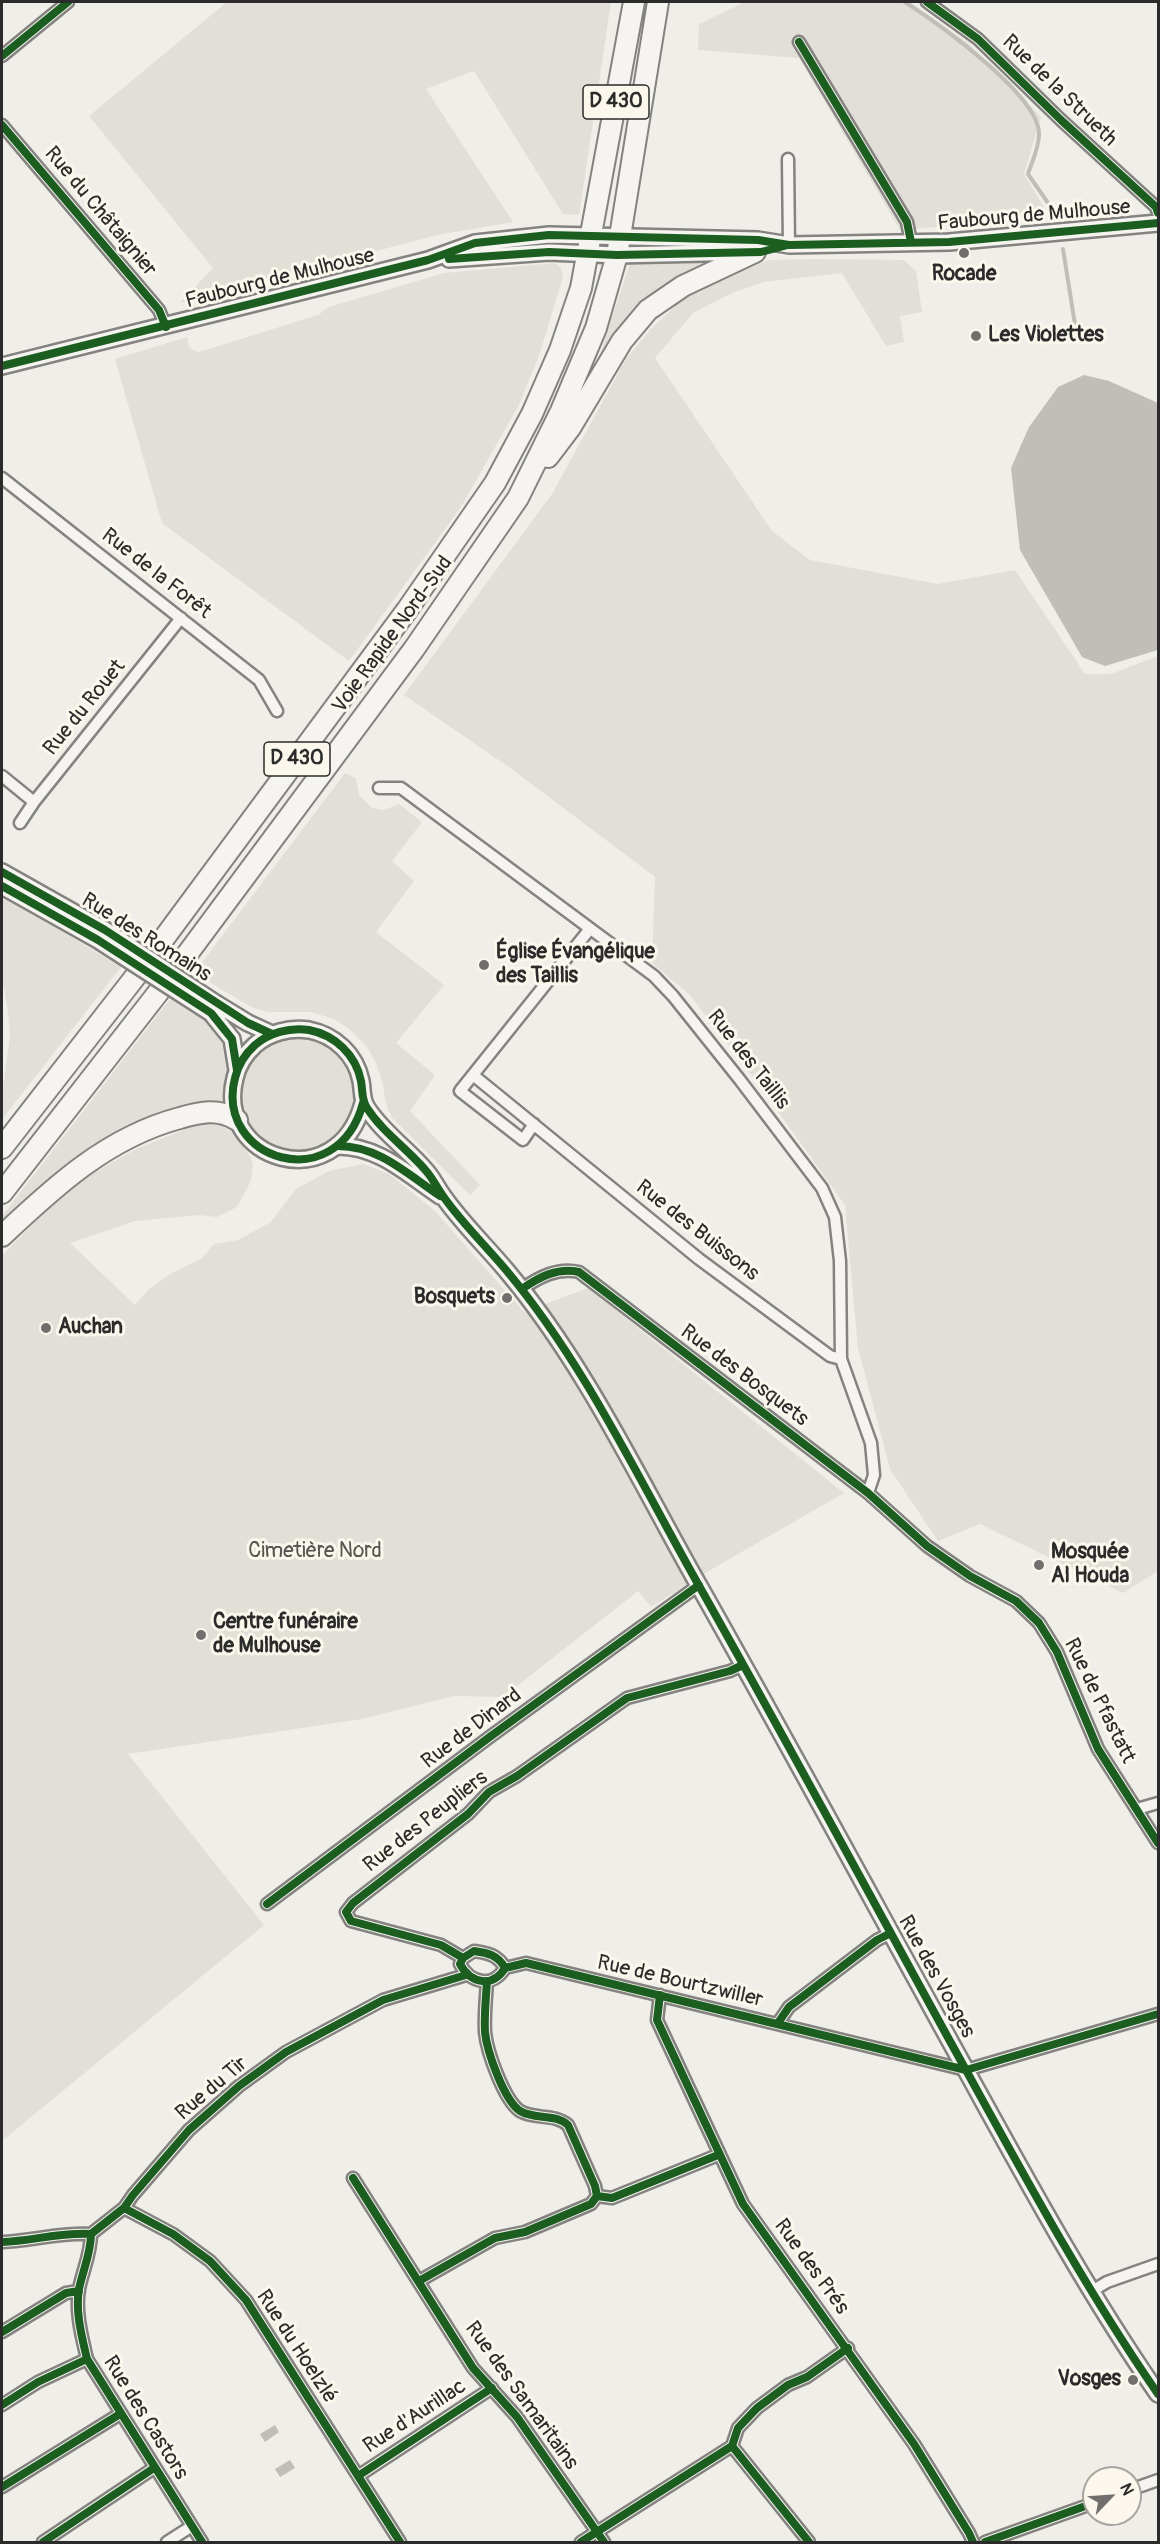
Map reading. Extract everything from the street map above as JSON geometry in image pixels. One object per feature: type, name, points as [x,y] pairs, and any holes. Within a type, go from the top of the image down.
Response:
[{"type":"highway","name":"D 430","points":[[589,245],[634,2]]},
{"type":"highway","name":"D 430","points":[[619,246],[658,2]]},
{"type":"highway","name":"Voie Rapide Nord-Sud","points":[[2,1148],[142,968],[365,667],[489,492],[532,414],[560,350],[581,288],[589,245]]},
{"type":"highway","name":"Voie Rapide Nord-Sud","points":[[2,1193],[213,919],[414,649],[518,498],[561,411],[596,328],[619,246]]},
{"type":"highway","points":[[518,498],[570,428],[622,341],[648,309],[683,286],[755,252]]},
{"type":"highway","points":[[2,1236],[49,1191],[82,1165],[104,1150],[151,1125],[204,1112],[226,1113],[237,1120]]},
{"type":"main road","name":"Faubourg de Mulhouse","points":[[2,366],[428,260],[475,243],[510,237],[549,234],[589,245],[755,252],[789,245],[949,242],[1158,223]]},
{"type":"main road","name":"Faubourg de Mulhouse","points":[[619,246],[759,240],[789,245]]},
{"type":"main road","name":"Rue des Romains","points":[[2,872],[214,1008],[272,1034]]},
{"type":"main road","name":"Rue des Romains","points":[[2,886],[102,935]]},
{"type":"main road","name":"Rue des Romains","points":[[214,1008],[232,1039],[237,1070]]},
{"type":"main road","points":[[288,1029],[306,1029],[322,1034],[337,1042],[349,1054],[358,1069],[363,1102],[358,1119],[350,1134],[338,1146],[315,1157],[290,1159],[273,1155],[258,1146],[237,1120],[233,1103],[233,1086],[237,1070],[245,1055],[257,1042],[272,1034],[288,1029]]},
{"type":"main road","points":[[363,1102],[389,1135],[428,1172],[445,1199]]},
{"type":"main road","points":[[338,1146],[362,1148],[392,1161],[445,1199]]},
{"type":"main road","name":"Rue des Vosges","points":[[445,1199],[522,1289],[552,1331],[597,1403],[966,2070],[1092,2291],[1158,2394]]},
{"type":"street","points":[[2,56],[68,2]]},
{"type":"street","name":"Rue de la Strueth","points":[[927,2],[978,39],[1061,120],[1156,207],[1158,213]]},
{"type":"street","name":"Faubourg de Mulhouse","points":[[799,42],[907,222],[912,242]]},
{"type":"street","name":"Rue du Châtaignier","points":[[2,125],[159,310],[165,327]]},
{"type":"street","points":[[789,159],[789,245]]},
{"type":"street","name":"Rue de la Forêt","points":[[2,478],[259,680],[277,711]]},
{"type":"street","name":"Rue du Rouet","points":[[20,823],[34,802],[181,618]]},
{"type":"street","points":[[2,776],[34,802]]},
{"type":"street","name":"Rue des Taillis","points":[[379,788],[401,788],[654,976],[673,996],[822,1188],[835,1217],[840,1261],[841,1359],[871,1443],[874,1475],[868,1493]]},
{"type":"street","points":[[534,1124],[523,1140],[460,1090],[590,930]]},
{"type":"street","name":"Rue des Buissons","points":[[473,1075],[699,1259],[830,1356],[841,1359]]},
{"type":"street","name":"Rue des Bosquets","points":[[522,1289],[534,1281],[559,1271],[567,1269],[579,1272],[868,1493],[933,1551]]},
{"type":"street","name":"Rue de Pfastatt","points":[[933,1551],[970,1576],[1016,1601],[1039,1623],[1057,1652],[1098,1749],[1158,1843]]},
{"type":"street","name":"Rue de Dinard","points":[[267,1904],[699,1586]]},
{"type":"street","name":"Rue des Peupliers","points":[[463,1958],[441,1945],[351,1921],[346,1912],[352,1903],[468,1815],[489,1792],[517,1776],[627,1698],[730,1671],[743,1665]]},
{"type":"street","points":[[1137,1809],[1158,1803]]},
{"type":"street","points":[[778,2023],[789,2007],[877,1940],[891,1933]]},
{"type":"street","points":[[474,1952],[487,1953],[500,1959],[505,1968],[500,1977],[487,1981],[476,1980],[466,1975],[460,1964],[463,1958],[474,1952]]},
{"type":"street","name":"Rue de Bourtzwiller","points":[[505,1968],[526,1963],[966,2070]]},
{"type":"street","name":"Rue du Tir","points":[[91,2234],[124,2208],[189,2130],[239,2086],[286,2052],[383,2001],[466,1975]]},
{"type":"street","points":[[419,2281],[495,2238],[525,2232],[591,2204],[597,2196],[595,2186],[568,2124],[560,2118],[522,2112],[508,2094],[490,2055],[485,2032],[487,1981]]},
{"type":"street","name":"Rue des Prés","points":[[660,1995],[657,2020],[718,2154],[744,2204],[914,2444],[973,2542]]},
{"type":"street","points":[[966,2070],[1158,2014]]},
{"type":"street","points":[[597,2196],[612,2198],[718,2154]]},
{"type":"street","name":"Rue des Samaritains","points":[[353,2178],[473,2368],[517,2417],[604,2542]]},
{"type":"street","name":"Rue du Hoelzlé","points":[[124,2208],[173,2234],[210,2261],[246,2300],[400,2542]]},
{"type":"street","points":[[2,2242],[28,2241],[72,2233],[91,2234]]},
{"type":"street","name":"Rue des Castors","points":[[91,2234],[91,2248],[79,2291],[80,2331],[87,2359],[202,2542]]},
{"type":"street","points":[[1092,2291],[1107,2282],[1158,2264]]},
{"type":"street","points":[[2,2332],[66,2293],[79,2291]]},
{"type":"street","points":[[581,2542],[732,2446],[738,2428],[757,2408],[788,2385],[807,2377],[848,2348]]},
{"type":"street","points":[[2,2405],[38,2382],[87,2359]]},
{"type":"street","name":"Rue d'Aurillac","points":[[358,2476],[492,2388]]},
{"type":"street","points":[[2,2487],[120,2414]]},
{"type":"street","points":[[732,2446],[809,2542]]},
{"type":"street","points":[[43,2542],[154,2468]]},
{"type":"street","points":[[1142,2486],[1158,2480]]},
{"type":"street","points":[[985,2542],[1082,2507]]},
{"type":"street","points":[[167,2542],[192,2526]]},
{"type":"shaded area","points":[[227,2],[611,2],[579,215],[563,214],[474,71],[426,89],[513,222],[437,235],[180,303],[213,268],[89,116]]},
{"type":"shaded area","points":[[745,2],[909,2],[968,43],[1041,117],[1024,174],[1044,207],[1042,218],[900,230],[799,58],[698,50],[699,24]]},
{"type":"shaded area","points":[[770,260],[904,260],[916,271],[922,312],[900,316],[904,342],[886,346],[842,273],[764,282],[732,293],[693,313],[655,358],[772,531],[810,560],[938,584],[1015,570],[1085,674],[1111,674],[1158,656],[1158,1571],[1123,1593],[980,1524],[938,1541],[890,1469],[858,1348],[845,1205],[759,1085],[689,994],[652,963],[655,877],[513,770],[404,695],[552,494],[626,359],[650,330],[688,294],[748,266]]},
{"type":"shaded area","points":[[709,262],[601,362],[598,361],[630,263]]},
{"type":"shaded area","points":[[555,263],[561,268],[563,277],[540,353],[519,405],[461,507],[349,661],[162,523],[115,359],[187,337],[189,348],[199,352],[318,315],[329,307],[444,273]]},
{"type":"shaded area","points":[[1084,375],[1109,381],[1158,403],[1158,650],[1105,666],[1082,657],[1020,550],[1011,468],[1029,427],[1058,387]]},
{"type":"shaded area","points":[[345,773],[356,778],[359,795],[372,808],[384,810],[399,804],[422,822],[392,861],[414,881],[376,932],[444,985],[396,1043],[435,1075],[410,1111],[480,1185],[470,1195],[392,1118],[375,1061],[367,1047],[349,1029],[334,1019],[310,1012],[268,1012],[253,1008],[194,973]]},
{"type":"shaded area","points":[[2,896],[121,967],[3,1118],[2,1096],[10,1035],[2,977]]},
{"type":"shaded area","points":[[170,999],[205,1022],[216,1033],[224,1047],[228,1067],[221,1103],[191,1103],[155,1117],[2,1223],[2,1216]]},
{"type":"shaded area","points":[[297,1038],[319,1043],[337,1055],[349,1073],[354,1095],[349,1117],[337,1135],[319,1147],[297,1152],[275,1147],[257,1135],[245,1117],[240,1095],[245,1073],[257,1055],[275,1043]]},
{"type":"shaded area","points":[[199,1124],[218,1124],[231,1131],[250,1156],[253,1164],[251,1181],[237,1207],[217,1217],[199,1215],[135,1221],[70,1243],[135,1305],[149,1289],[172,1273],[202,1258],[214,1244],[238,1240],[271,1222],[296,1189],[329,1171],[363,1164],[389,1174],[434,1210],[524,1312],[588,1288],[844,1493],[651,1607],[638,1591],[503,1697],[454,1696],[362,1719],[128,1754],[264,1925],[2,2141],[2,1256],[67,1188],[136,1149]]},
{"type":"shaded area","points":[[275,2425],[279,2432],[265,2442],[260,2434]]},
{"type":"shaded area","points":[[290,2460],[295,2468],[280,2477],[275,2469]]},
{"type":"waterway","points":[[905,2],[984,61],[1023,101],[1035,119],[1039,135],[1037,149],[1028,174],[1057,216]]},
{"type":"waterway","points":[[1063,249],[1076,331]]},
{"type":"cycle path","points":[[2,56],[68,2]]},
{"type":"cycle path","points":[[927,2],[978,39],[1061,120],[1156,207],[1158,213]]},
{"type":"cycle path","points":[[799,42],[907,222],[911,242]]},
{"type":"cycle path","points":[[2,125],[159,310],[166,327]]},
{"type":"cycle path","points":[[2,366],[428,260],[475,243],[549,235],[758,240],[789,245],[949,242],[1158,223]]},
{"type":"cycle path","points":[[449,259],[549,252],[617,255],[761,252],[784,246]]},
{"type":"cycle path","points":[[2,872],[105,930],[248,1023],[272,1034]]},
{"type":"cycle path","points":[[2,886],[98,940],[211,1013],[232,1039],[237,1070]]},
{"type":"cycle path","points":[[363,1103],[349,1133],[329,1151],[306,1159],[281,1157],[259,1147],[242,1130],[233,1107],[235,1078],[248,1052],[273,1034],[294,1029],[309,1030],[336,1041],[354,1063],[361,1081],[364,1101],[373,1117],[427,1172],[457,1215],[506,1270],[561,1344],[609,1422],[1050,2222],[1102,2309],[1158,2394]]},
{"type":"cycle path","points":[[338,1146],[353,1147],[380,1156],[440,1196]]},
{"type":"cycle path","points":[[522,1289],[549,1274],[564,1271],[579,1272],[868,1493],[927,1546],[970,1576],[1016,1601],[1039,1623],[1057,1652],[1098,1749],[1158,1843]]},
{"type":"cycle path","points":[[267,1904],[491,1736],[699,1585]]},
{"type":"cycle path","points":[[463,1958],[441,1945],[351,1921],[346,1912],[353,1903],[468,1814],[489,1792],[517,1776],[627,1698],[730,1671],[743,1665]]},
{"type":"cycle path","points":[[778,2023],[789,2007],[877,1940],[891,1933]]},
{"type":"cycle path","points":[[474,1951],[492,1955],[505,1968],[494,1979],[488,1981],[470,1976],[460,1964],[463,1958],[474,1951]]},
{"type":"cycle path","points":[[505,1968],[526,1963],[966,2070],[1158,2014]]},
{"type":"cycle path","points":[[2,2242],[69,2234],[91,2234],[124,2208],[189,2130],[239,2086],[286,2052],[383,2000],[466,1975]]},
{"type":"cycle path","points":[[487,1981],[485,2032],[489,2051],[502,2086],[520,2111],[557,2119],[568,2125],[595,2186],[597,2196]]},
{"type":"cycle path","points":[[660,1995],[657,2020],[743,2204],[914,2444],[973,2542]]},
{"type":"cycle path","points":[[597,2196],[612,2198],[718,2155]]},
{"type":"cycle path","points":[[353,2178],[473,2368],[517,2417],[604,2542]]},
{"type":"cycle path","points":[[419,2281],[495,2238],[525,2232],[591,2204],[597,2196]]},
{"type":"cycle path","points":[[124,2208],[173,2234],[210,2261],[246,2300],[400,2542]]},
{"type":"cycle path","points":[[91,2234],[90,2248],[78,2298],[80,2324],[87,2359],[202,2542]]},
{"type":"cycle path","points":[[2,2332],[66,2293],[79,2291]]},
{"type":"cycle path","points":[[581,2542],[732,2446],[738,2428],[757,2408],[788,2385],[807,2377],[848,2348]]},
{"type":"cycle path","points":[[2,2405],[38,2382],[87,2359]]},
{"type":"cycle path","points":[[358,2476],[492,2388]]},
{"type":"cycle path","points":[[2,2487],[120,2414]]},
{"type":"cycle path","points":[[732,2446],[809,2542]]},
{"type":"cycle path","points":[[43,2542],[154,2468]]},
{"type":"cycle path","points":[[985,2542],[1082,2507]]},
{"type":"place","name":"Rocade","points":[[964,253]]},
{"type":"place","name":"Les Violettes","points":[[976,336]]},
{"type":"place","name":"Église Évangélique des Taillis","points":[[484,965]]},
{"type":"place","name":"Bosquets","points":[[507,1298]]},
{"type":"place","name":"Auchan","points":[[46,1328]]},
{"type":"place","name":"Mosquée Al Houda","points":[[1039,1565]]},
{"type":"place","name":"Centre funéraire de Mulhouse","points":[[201,1635]]},
{"type":"place","name":"Vosges","points":[[1133,2380]]},
{"type":"park label","name":"Cimetière Nord","points":[[315,1552]]}]
